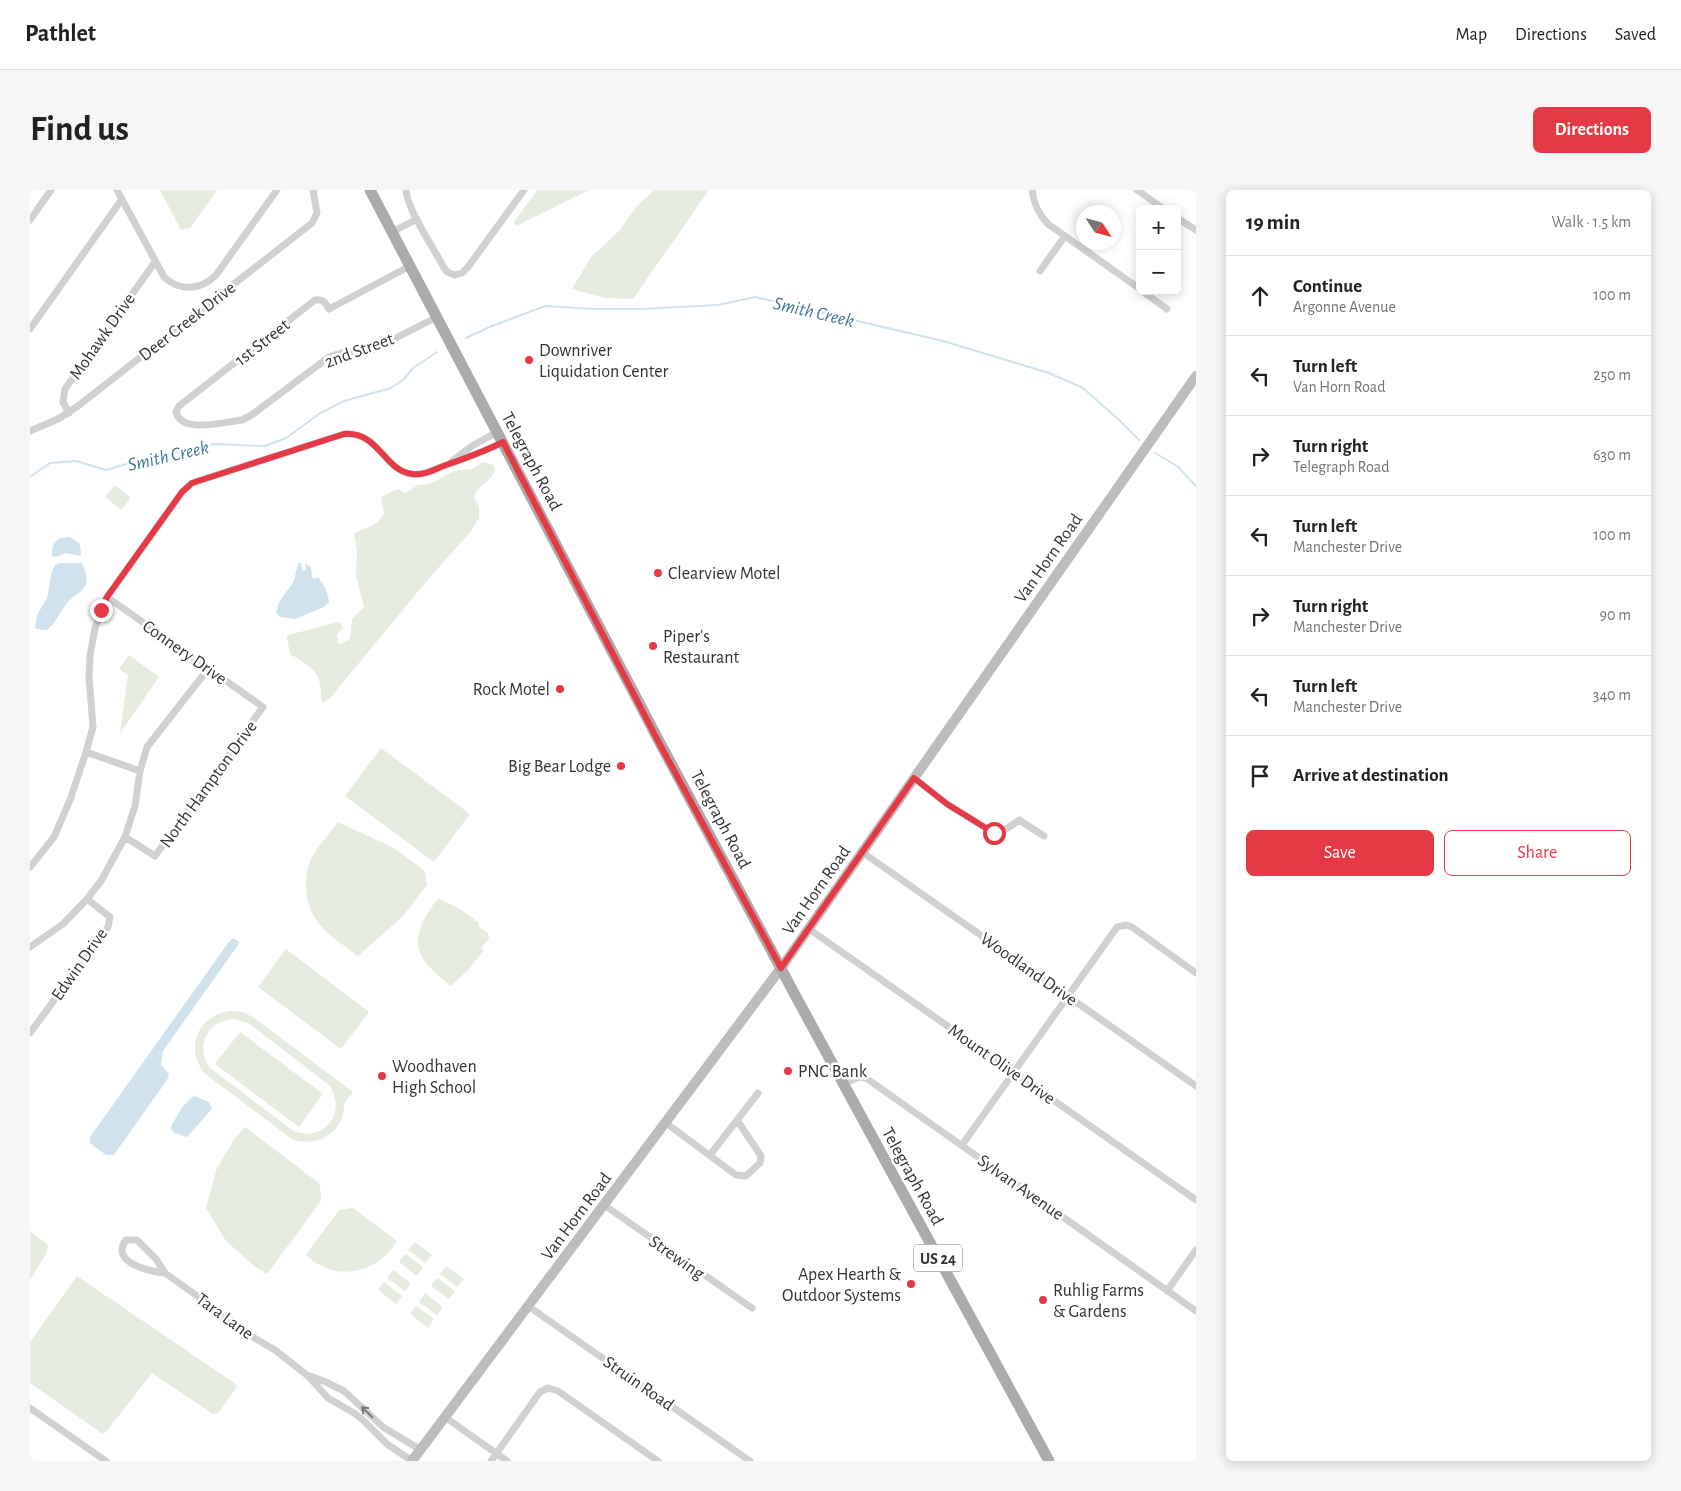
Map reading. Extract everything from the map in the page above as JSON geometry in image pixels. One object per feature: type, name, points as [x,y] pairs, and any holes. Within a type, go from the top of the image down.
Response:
[{"type":"main road","name":"Telegraph Road","points":[[370,190],[658,741],[1049,1461]]},
{"type":"street","points":[[30,220],[51,190]]},
{"type":"street","points":[[117,190],[164,277],[174,285],[189,288],[205,284],[216,275],[277,190]]},
{"type":"street","name":"Deer Creek Drive","points":[[30,431],[69,413],[312,223],[317,213],[313,190]]},
{"type":"street","points":[[406,190],[417,219],[447,272],[450,274],[458,274],[468,267],[524,190]]},
{"type":"street","points":[[1032,190],[1038,213],[1048,224],[1136,286]]},
{"type":"street","points":[[1137,190],[1147,193],[1160,205]]},
{"type":"street","points":[[30,329],[122,199]]},
{"type":"street","points":[[392,232],[417,219]]},
{"type":"street","points":[[1181,221],[1196,230]]},
{"type":"street","points":[[1040,271],[1065,236]]},
{"type":"street","name":"Mohawk Drive","points":[[69,413],[63,402],[65,389],[155,262]]},
{"type":"street","name":"1st Street","points":[[236,421],[190,425],[181,422],[176,412],[179,406],[315,300],[325,302],[329,309],[410,266]]},
{"type":"street","points":[[1148,295],[1167,309]]},
{"type":"street","name":"2nd Street","points":[[236,421],[250,416],[329,357],[374,349],[437,317]]},
{"type":"street","name":"Van Horn Road","points":[[412,1461],[781,968],[1196,376]]},
{"type":"street","points":[[448,464],[472,446],[497,432]]},
{"type":"street","points":[[30,867],[54,837],[70,800],[86,752],[93,727],[89,676],[90,656],[95,628],[107,597],[187,487],[198,481],[338,435],[350,434],[361,436],[370,441],[396,467],[410,474],[428,473],[448,464],[468,459],[503,442]]},
{"type":"street","name":"Connery Drive","points":[[107,597],[263,706]]},
{"type":"street","points":[[30,948],[63,924],[87,899],[109,867],[125,837],[135,806],[140,771],[147,747],[208,669]]},
{"type":"street","name":"North Hampton Drive","points":[[125,837],[155,856],[263,706]]},
{"type":"street","points":[[86,752],[140,771]]},
{"type":"street","points":[[914,778],[947,804],[994,833],[1002,831],[1019,820],[1044,836]]},
{"type":"street","name":"Woodland Drive","points":[[862,852],[1196,1086]]},
{"type":"street","name":"Edwin Drive","points":[[30,1033],[32,1025],[108,927],[110,917],[87,899]]},
{"type":"street","points":[[962,1145],[1113,930],[1121,925],[1132,927],[1196,973]]},
{"type":"street","name":"Mount Olive Drive","points":[[808,929],[1196,1200]]},
{"type":"street","name":"Sylvan Avenue","points":[[843,1084],[859,1077],[866,1078],[1196,1311]]},
{"type":"street","points":[[710,1156],[758,1093]]},
{"type":"street","points":[[666,1123],[739,1176],[749,1175],[760,1163],[760,1154],[737,1120]]},
{"type":"street","name":"Strewing","points":[[604,1205],[752,1308]]},
{"type":"street","name":"Tara Lane","points":[[165,1273],[150,1272],[139,1268],[126,1258],[122,1245],[126,1240],[137,1240],[156,1259],[165,1273],[203,1300],[227,1322],[275,1350],[308,1376],[328,1398],[364,1420],[377,1436],[412,1461]]},
{"type":"street","points":[[1168,1291],[1196,1250]]},
{"type":"street","name":"Struin Road","points":[[528,1306],[750,1461]]},
{"type":"street","name":"Tara Lane","points":[[308,1376],[326,1382],[355,1400],[383,1427],[421,1450]]},
{"type":"street","points":[[491,1461],[540,1392],[548,1388],[558,1391],[658,1461]]},
{"type":"street","points":[[347,1410],[355,1400]]},
{"type":"street","points":[[30,1408],[106,1461]]},
{"type":"street","points":[[445,1418],[507,1461]]},
{"type":"street","points":[[377,1436],[383,1427]]},
{"type":"shaded area","points":[[160,190],[217,190],[190,228],[181,230]]},
{"type":"shaded area","points":[[537,190],[589,190],[516,226],[514,222]]},
{"type":"shaded area","points":[[654,190],[709,190],[633,299],[605,298],[572,289],[591,257],[618,232],[637,206]]},
{"type":"shaded area","points":[[483,462],[493,465],[495,470],[474,497],[479,507],[479,518],[471,531],[425,583],[331,697],[323,703],[318,677],[310,667],[290,654],[287,638],[288,635],[339,622],[343,627],[337,635],[338,643],[341,644],[350,639],[352,619],[364,607],[356,575],[357,549],[354,534],[374,525],[381,519],[384,514],[381,497],[398,489],[405,493],[418,485],[430,484],[454,471],[472,469]]},
{"type":"shaded area","points":[[115,485],[131,498],[121,510],[105,497]]},
{"type":"shaded area","points":[[129,655],[159,677],[120,733],[128,675],[119,669]]},
{"type":"shaded area","points":[[381,748],[470,814],[434,862],[345,796]]},
{"type":"shaded area","points":[[338,822],[394,848],[425,871],[427,885],[403,916],[358,956],[322,927],[311,910],[307,899],[306,879],[310,862],[317,849]]},
{"type":"shaded area","points":[[438,898],[460,909],[479,923],[479,927],[488,933],[489,939],[482,947],[483,951],[470,968],[451,986],[428,965],[421,956],[418,946],[418,936],[422,925]]},
{"type":"shaded area","points":[[286,949],[369,1012],[341,1049],[258,987]]},
{"type":"shaded area","points":[[231,1011],[243,1012],[253,1017],[353,1092],[344,1105],[341,1120],[333,1132],[314,1141],[307,1142],[292,1139],[204,1073],[195,1053],[195,1043],[203,1025],[210,1018],[220,1013]],"holes":[[[234,1019],[248,1023],[329,1085],[336,1106],[329,1124],[322,1130],[303,1134],[292,1130],[209,1067],[203,1050],[204,1042],[211,1029],[225,1020]]]},
{"type":"shaded area","points":[[240,1032],[323,1094],[299,1127],[215,1064]]},
{"type":"shaded area","points":[[245,1127],[320,1184],[321,1201],[267,1274],[253,1265],[226,1241],[206,1208],[217,1168],[235,1138]]},
{"type":"shaded area","points":[[353,1208],[397,1241],[389,1252],[378,1261],[355,1271],[342,1272],[317,1264],[306,1255],[339,1210]]},
{"type":"shaded area","points":[[30,1230],[48,1245],[46,1254],[30,1280]]},
{"type":"shaded area","points":[[415,1242],[432,1255],[426,1263],[408,1250]]},
{"type":"shaded area","points":[[405,1254],[423,1267],[417,1276],[399,1262]]},
{"type":"shaded area","points":[[446,1266],[464,1279],[458,1287],[440,1274]]},
{"type":"shaded area","points":[[393,1270],[411,1283],[405,1291],[387,1278]]},
{"type":"shaded area","points":[[77,1276],[237,1385],[218,1413],[213,1414],[152,1373],[103,1434],[30,1383],[30,1342]]},
{"type":"shaded area","points":[[437,1278],[455,1291],[449,1299],[431,1286]]},
{"type":"shaded area","points":[[384,1282],[402,1296],[396,1304],[378,1290]]},
{"type":"shaded area","points":[[425,1293],[443,1307],[437,1315],[419,1302]]},
{"type":"shaded area","points":[[416,1306],[434,1319],[428,1328],[410,1314]]},
{"type":"water","points":[[70,537],[80,544],[80,556],[66,553],[56,557],[52,556],[56,541]]},
{"type":"water","points":[[60,563],[82,563],[87,580],[85,586],[73,597],[47,630],[36,629],[37,615],[47,598],[52,571],[55,565]]},
{"type":"water","points":[[298,563],[301,563],[303,571],[306,570],[306,564],[311,567],[312,578],[316,579],[318,577],[327,592],[329,602],[324,607],[295,619],[280,617],[276,613],[279,602],[294,581]]},
{"type":"water","points":[[233,938],[239,942],[238,945],[163,1051],[161,1065],[169,1074],[167,1080],[116,1152],[113,1155],[106,1155],[91,1144],[90,1137]]},
{"type":"water","points":[[194,1096],[209,1102],[212,1109],[187,1137],[175,1133],[171,1126],[183,1106]]},
{"type":"waterway","name":"Smith Creek","points":[[466,338],[545,306],[641,309],[718,305],[755,297],[943,341],[1049,373],[1083,388],[1139,440]]},
{"type":"waterway","name":"Smith Creek","points":[[30,477],[50,463],[76,461],[106,470],[144,459],[214,444],[265,446],[286,438],[319,414],[344,401],[391,388],[404,379],[413,368],[437,352]]},
{"type":"waterway","name":"Smith Creek","points":[[1155,453],[1177,466],[1196,486]]},
{"type":"place","name":"Downriver Liquidation Center","points":[[529,360]]},
{"type":"place","name":"Clearview Motel","points":[[658,573]]},
{"type":"place","name":"Piper's Restaurant","points":[[653,646]]},
{"type":"place","name":"Rock Motel","points":[[560,689]]},
{"type":"place","name":"Big Bear Lodge","points":[[621,766]]},
{"type":"place","name":"PNC Bank","points":[[788,1071]]},
{"type":"place","name":"Woodhaven High School","points":[[382,1076]]},
{"type":"place","name":"Apex Hearth & Outdoor Systems","points":[[911,1284]]},
{"type":"place","name":"Ruhlig Farms & Gardens","points":[[1043,1300]]},
{"type":"route","points":[[101,610],[107,597],[182,492],[192,483],[344,434],[366,438],[392,463],[410,474],[428,473],[448,464],[468,459],[503,442],[658,741],[781,968],[914,778],[947,804],[994,833]]}]
